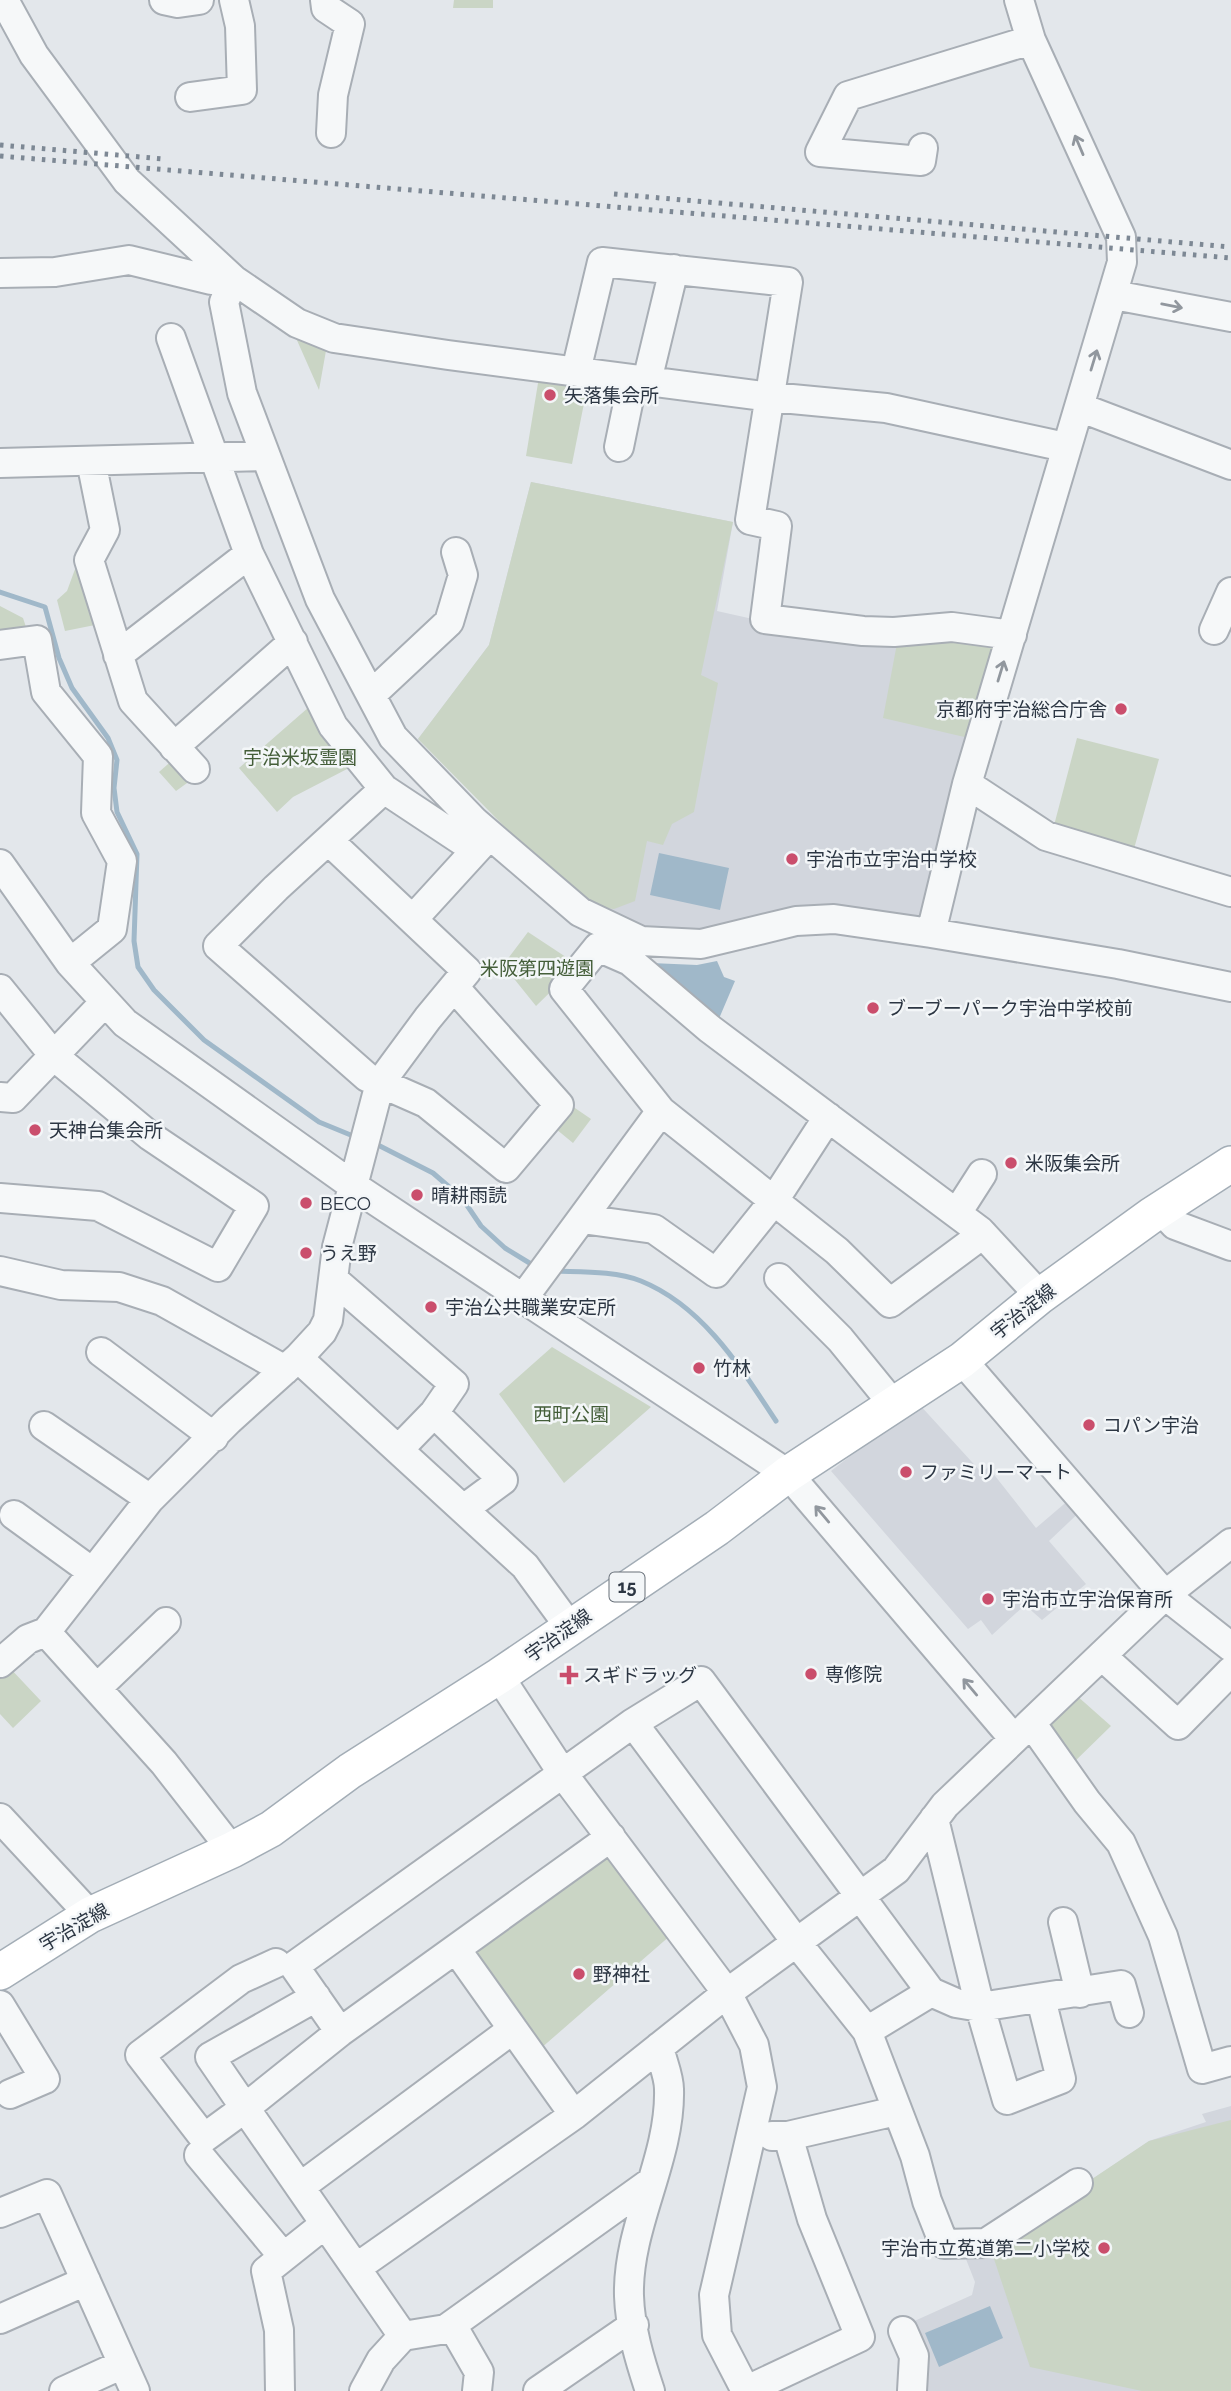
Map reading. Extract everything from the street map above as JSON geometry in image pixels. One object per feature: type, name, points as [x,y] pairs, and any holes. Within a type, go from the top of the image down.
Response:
[{"type":"main road","name":"宇治淀線","points":[[0,1972],[90,1915],[232,1850],[271,1829],[350,1771],[499,1676],[717,1528],[788,1474],[962,1360],[1040,1296],[1231,1164]]},
{"type":"street","points":[[4,0],[34,55],[116,167],[234,281],[297,323],[334,338],[771,397],[886,408],[1065,447]]},
{"type":"street","points":[[164,0],[178,3],[199,0]]},
{"type":"street","points":[[190,97],[242,90],[240,26],[234,0]]},
{"type":"street","points":[[325,0],[326,8],[350,24],[332,95],[331,134]]},
{"type":"street","points":[[931,933],[967,784],[1122,262],[1121,237],[1031,40],[1018,0]]},
{"type":"street","points":[[923,148],[921,161],[820,152],[848,96],[1031,40]]},
{"type":"street","points":[[0,272],[55,272],[129,260],[211,280],[234,281]]},
{"type":"street","points":[[576,371],[602,262],[788,282],[750,520],[777,527],[765,619],[863,631],[952,627],[1012,635]]},
{"type":"street","points":[[618,447],[674,269]]},
{"type":"street","points":[[234,281],[225,302],[242,393],[263,456],[320,599],[393,737],[483,842]]},
{"type":"street","points":[[1114,295],[1231,317]]},
{"type":"street","points":[[171,338],[248,554],[333,726],[384,789],[483,842],[580,912],[641,941],[701,944],[796,921],[834,919],[1118,964],[1231,988]]},
{"type":"street","points":[[1079,407],[1231,465]]},
{"type":"street","points":[[0,463],[263,456]]},
{"type":"street","points":[[91,461],[105,530],[89,560],[132,701],[195,769]]},
{"type":"street","points":[[372,694],[449,622],[463,575],[456,552]]},
{"type":"street","points":[[118,655],[248,554]]},
{"type":"street","points":[[1214,631],[1231,592]]},
{"type":"street","points":[[0,645],[37,639],[46,692],[98,756],[96,813],[122,861],[112,929],[70,963]]},
{"type":"street","points":[[174,747],[293,642]]},
{"type":"street","points":[[967,784],[1046,836],[1231,892]]},
{"type":"street","points":[[384,789],[276,887],[218,946],[367,1077],[426,1103],[506,1168],[559,1105],[454,988]]},
{"type":"street","points":[[0,1663],[28,1639],[46,1632],[91,1571],[150,1499],[291,1364],[328,1320],[333,1279],[352,1185],[380,1083],[467,971],[329,841]]},
{"type":"street","points":[[414,919],[483,842]]},
{"type":"street","points":[[0,864],[70,963],[125,1023],[352,1185],[788,1474],[1087,1802],[1121,1843],[1163,1936],[1202,2069],[1231,2061]]},
{"type":"street","points":[[983,1234],[890,1303],[837,1251],[661,1111],[564,989],[598,947],[630,961],[710,1029],[983,1234],[1040,1296]]},
{"type":"street","points":[[0,989],[55,1058],[150,1136],[254,1206],[218,1267],[99,1206],[0,1198]]},
{"type":"street","points":[[0,1097],[13,1098],[55,1058],[106,1002]]},
{"type":"street","points":[[524,1297],[661,1111]]},
{"type":"street","points":[[582,1219],[654,1229],[716,1273],[773,1202],[828,1117]]},
{"type":"street","points":[[957,1213],[982,1174]]},
{"type":"street","points":[[1161,1210],[1175,1225],[1231,1246]]},
{"type":"street","points":[[0,1271],[61,1285],[119,1287],[162,1301],[291,1364],[399,1449],[465,1508],[525,1566],[569,1626]]},
{"type":"street","points":[[779,1278],[840,1339],[893,1404]]},
{"type":"street","points":[[333,1279],[454,1384],[434,1413],[399,1449]]},
{"type":"street","points":[[100,1352],[214,1437]]},
{"type":"street","points":[[962,1360],[1165,1595],[1231,1647]]},
{"type":"street","points":[[434,1413],[503,1480],[465,1508]]},
{"type":"street","points":[[44,1426],[150,1499]]},
{"type":"street","points":[[14,1515],[91,1571]]},
{"type":"street","points":[[356,2268],[574,2115],[727,1993],[896,1870],[934,1819],[1023,1732],[1165,1595],[1231,1543]]},
{"type":"street","points":[[97,1688],[166,1622]]},
{"type":"street","points":[[46,1632],[164,1763],[232,1850]]},
{"type":"street","points":[[1102,1657],[1178,1725],[1231,1671]]},
{"type":"street","points":[[499,1676],[563,1774],[727,1993],[754,2045],[762,2087],[713,2295],[717,2334],[745,2391],[860,2337],[812,2219],[788,2136]]},
{"type":"street","points":[[340,2032],[294,1966],[633,1723],[701,1681],[863,1896],[931,1992],[956,2003],[980,2007],[1041,2000],[1121,1985],[1129,2013]]},
{"type":"street","points":[[633,1723],[797,1943],[867,2031],[915,2156],[927,2201],[944,2244],[986,2243],[1078,2183]]},
{"type":"street","points":[[0,1818],[90,1915]]},
{"type":"street","points":[[934,1819],[980,2007],[1007,2100],[1061,2079],[1041,2000]]},
{"type":"street","points":[[276,1963],[241,1979],[140,2055],[204,2138],[340,2032],[611,1838]]},
{"type":"street","points":[[1063,1922],[1080,1993]]},
{"type":"street","points":[[456,1949],[574,2115]]},
{"type":"street","points":[[867,2031],[931,1992]]},
{"type":"street","points":[[316,1997],[210,2057],[403,2336]]},
{"type":"street","points":[[0,2005],[45,2079],[10,2094]]},
{"type":"street","points":[[300,2187],[513,2029]]},
{"type":"street","points":[[650,2391],[638,2353],[629,2296],[633,2262],[667,2120],[669,2087],[659,2048]]},
{"type":"street","points":[[752,2135],[788,2136],[896,2111]]},
{"type":"street","points":[[199,2155],[282,2255]]},
{"type":"street","points":[[364,2391],[381,2360],[403,2336],[446,2329],[651,2182]]},
{"type":"street","points":[[0,2213],[47,2194],[135,2391]]},
{"type":"street","points":[[280,2391],[279,2330],[266,2271],[282,2255],[325,2224]]},
{"type":"street","points":[[0,2319],[86,2281]]},
{"type":"street","points":[[452,2325],[479,2372],[477,2391]]},
{"type":"street","points":[[538,2391],[634,2325]]},
{"type":"street","points":[[903,2332],[914,2356],[912,2391]]},
{"type":"street","points":[[64,2391],[123,2364]]},
{"type":"shaded area","points":[[531,482],[733,522],[717,611],[794,628],[997,640],[924,911],[916,921],[660,936],[619,922],[418,739],[489,645]]},
{"type":"shaded area","points":[[918,1403],[982,1473],[988,1467],[1036,1528],[1077,1493],[1087,1505],[1049,1541],[1086,1584],[1042,1620],[1025,1605],[992,1635],[981,1620],[968,1629],[831,1471]]},
{"type":"shaded area","name":"宇治市立菟道第二小学校","points":[[1231,2106],[1231,2391],[918,2391],[910,2323],[972,2295],[975,2282],[962,2249],[1091,2180],[1149,2141],[1206,2122],[1202,2114]]},
{"type":"green space","points":[[454,0],[493,0],[493,8],[453,8]]},
{"type":"green space","points":[[292,329],[327,345],[319,390]]},
{"type":"green space","points":[[540,371],[589,378],[572,464],[526,456]]},
{"type":"green space","points":[[531,482],[733,522],[701,675],[718,683],[694,812],[672,824],[663,845],[647,841],[635,901],[614,909],[592,906],[562,885],[418,739],[489,645]]},
{"type":"green space","points":[[78,561],[100,624],[65,631],[57,600],[67,591]]},
{"type":"green space","points":[[0,606],[23,618],[27,630],[0,635]]},
{"type":"green space","points":[[898,638],[997,640],[973,739],[883,718]]},
{"type":"green space","name":"宇治米坂霊園","points":[[309,707],[349,768],[293,797],[277,812],[239,768]]},
{"type":"green space","points":[[1077,738],[1159,759],[1132,856],[1052,833]]},
{"type":"green space","points":[[176,757],[194,778],[176,791],[159,772]]},
{"type":"green space","name":"米阪第四遊園","points":[[528,932],[578,965],[536,1006],[503,965]]},
{"type":"green space","points":[[572,1106],[591,1119],[573,1143],[556,1129]]},
{"type":"green space","name":"西町公園","points":[[552,1347],[651,1407],[564,1483],[499,1394]]},
{"type":"green space","points":[[8,1666],[41,1701],[13,1728],[0,1714],[0,1674]]},
{"type":"green space","points":[[1076,1695],[1111,1726],[1070,1766],[1049,1730],[1054,1715]]},
{"type":"green space","points":[[611,1837],[679,1928],[532,2056],[456,1949]]},
{"type":"green space","name":"宇治市立菟道第二小学校","points":[[1231,2120],[1231,2391],[1142,2391],[1030,2367],[990,2247],[1149,2141]]},
{"type":"water","points":[[659,853],[729,868],[720,910],[650,895]]},
{"type":"water","points":[[717,961],[724,977],[735,981],[718,1021],[651,963],[697,965]]},
{"type":"water","points":[[990,2306],[1003,2338],[939,2367],[925,2333]]},
{"type":"waterway","points":[[0,592],[45,607],[59,658],[72,688],[108,738],[117,760],[114,788],[117,812],[137,854],[134,941],[138,967],[154,990],[204,1040],[319,1122],[358,1138]]},
{"type":"waterway","points":[[374,1143],[433,1173],[462,1198],[481,1226],[505,1248],[536,1267]]},
{"type":"waterway","points":[[556,1271],[621,1275],[663,1292],[702,1322],[719,1340],[776,1421]]},
{"type":"railway","points":[[0,145],[164,159]]},
{"type":"railway","points":[[0,156],[1231,258]]},
{"type":"railway","points":[[614,194],[1231,247]]},
{"type":"place","name":"矢落集会所","points":[[550,395]]},
{"type":"place","name":"京都府宇治総合庁舎","points":[[1121,709]]},
{"type":"place","name":"宇治市立宇治中学校","points":[[792,859]]},
{"type":"place","name":"ブーブーパーク宇治中学校前","points":[[873,1008]]},
{"type":"place","name":"天神台集会所","points":[[35,1130]]},
{"type":"place","name":"米阪集会所","points":[[1011,1163]]},
{"type":"place","name":"晴耕雨読","points":[[417,1195]]},
{"type":"place","name":"BECO","points":[[306,1203]]},
{"type":"place","name":"うえ野","points":[[306,1253]]},
{"type":"place","name":"宇治公共職業安定所","points":[[431,1307]]},
{"type":"place","name":"竹林","points":[[699,1368]]},
{"type":"place","name":"コパン宇治","points":[[1089,1425]]},
{"type":"place","name":"ファミリーマート","points":[[906,1472]]},
{"type":"place","name":"宇治市立宇治保育所","points":[[988,1599]]},
{"type":"place","name":"専修院","points":[[811,1674]]},
{"type":"place","name":"スギドラッグ","points":[[569,1675]]},
{"type":"place","name":"野神社","points":[[579,1974]]},
{"type":"place","name":"宇治市立菟道第二小学校","points":[[1104,2248]]}]
